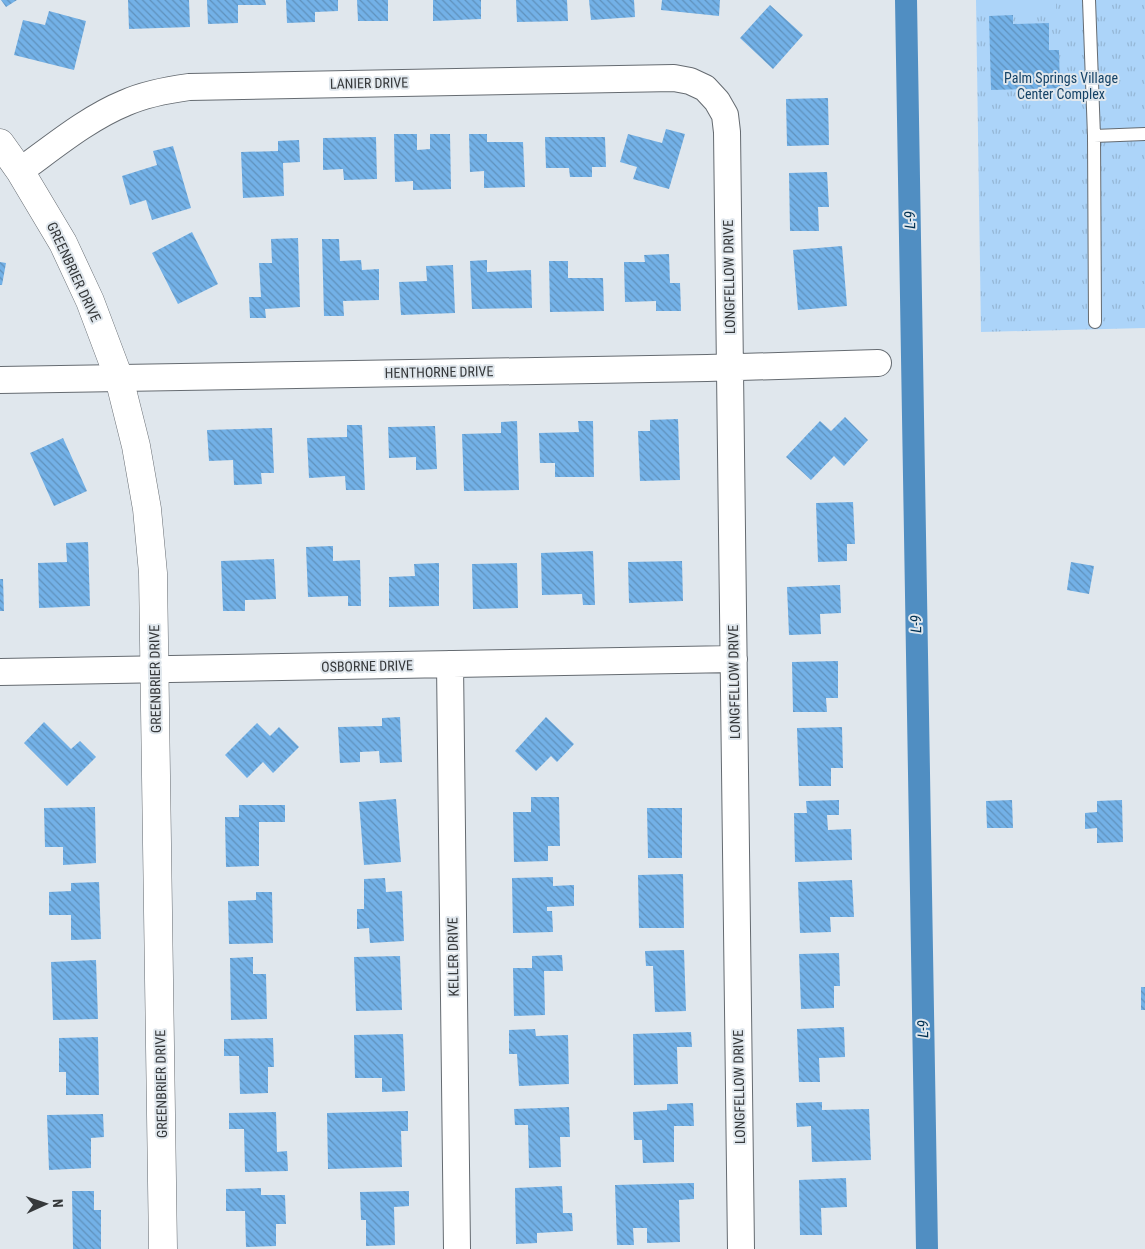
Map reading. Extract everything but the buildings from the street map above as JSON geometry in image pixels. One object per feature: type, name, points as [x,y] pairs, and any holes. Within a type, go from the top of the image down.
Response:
[{"type":"street","name":"LANIER DRIVE","points":[[20,171],[94,118],[124,103],[156,92],[189,87],[674,78],[690,81],[705,88],[717,101],[725,115]]},
{"type":"street","name":"LONGFELLOW DRIVE","points":[[725,115],[727,132],[741,1249]]},
{"type":"street","name":"GREENBRIER DRIVE","points":[[0,143],[20,171],[63,243],[90,301],[118,378],[136,446],[147,509],[153,573],[163,1249]]},
{"type":"street","name":"HENTHORNE DRIVE","points":[[0,380],[878,363]]},
{"type":"street","name":"OSBORNE DRIVE","points":[[0,672],[734,659]]},
{"type":"street","name":"KELLER DRIVE","points":[[450,664],[457,1249]]},
{"type":"lane","points":[[1089,0],[1094,136],[1095,322]]},
{"type":"lane","points":[[1094,136],[1145,134]]},
{"type":"green space","name":"Palm Springs Village Center Complex","points":[[976,0],[1145,0],[1145,328],[981,332]]},
{"type":"green space","points":[[981,0],[1056,0],[1056,13],[981,13]]},
{"type":"green space","points":[[1145,170],[1145,221],[1140,221],[1138,171]]},
{"type":"green space","points":[[1139,230],[1145,230],[1145,281],[1141,281]]},
{"type":"waterway","name":"L-9","points":[[906,0],[927,1249]]}]
